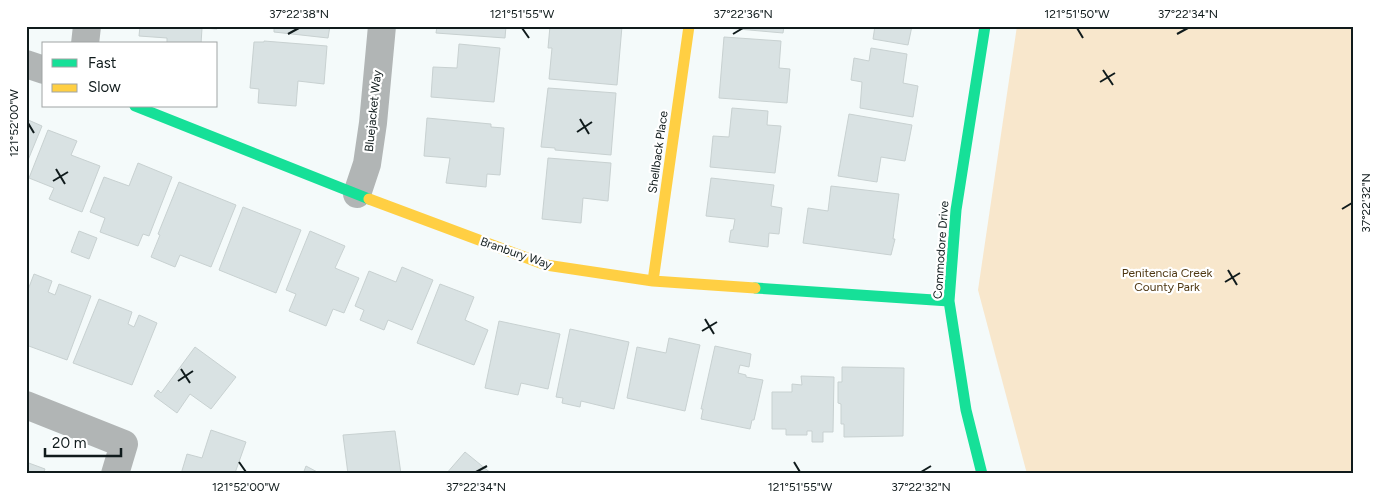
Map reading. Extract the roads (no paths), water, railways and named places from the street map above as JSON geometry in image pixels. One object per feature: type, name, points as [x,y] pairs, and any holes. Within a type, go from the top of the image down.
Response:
[{"type":"street","points":[[85,42],[87,26]]},
{"type":"street","name":"Bluejacket Way","points":[[357,194],[367,164],[373,123],[382,26]]},
{"type":"street","name":"Shellback Place","points":[[653,281],[690,26]]},
{"type":"street","name":"Commodore Drive","points":[[982,474],[966,410],[950,301],[956,210],[985,26]]},
{"type":"street","points":[[26,64],[42,69]]},
{"type":"street","name":"Branbury Way","points":[[140,108],[546,266],[653,281],[950,301]]},
{"type":"street","points":[[26,404],[124,444],[115,474]]},
{"type":"park label","name":"Penitencia Creek County Park","points":[[1167,280]]}]
